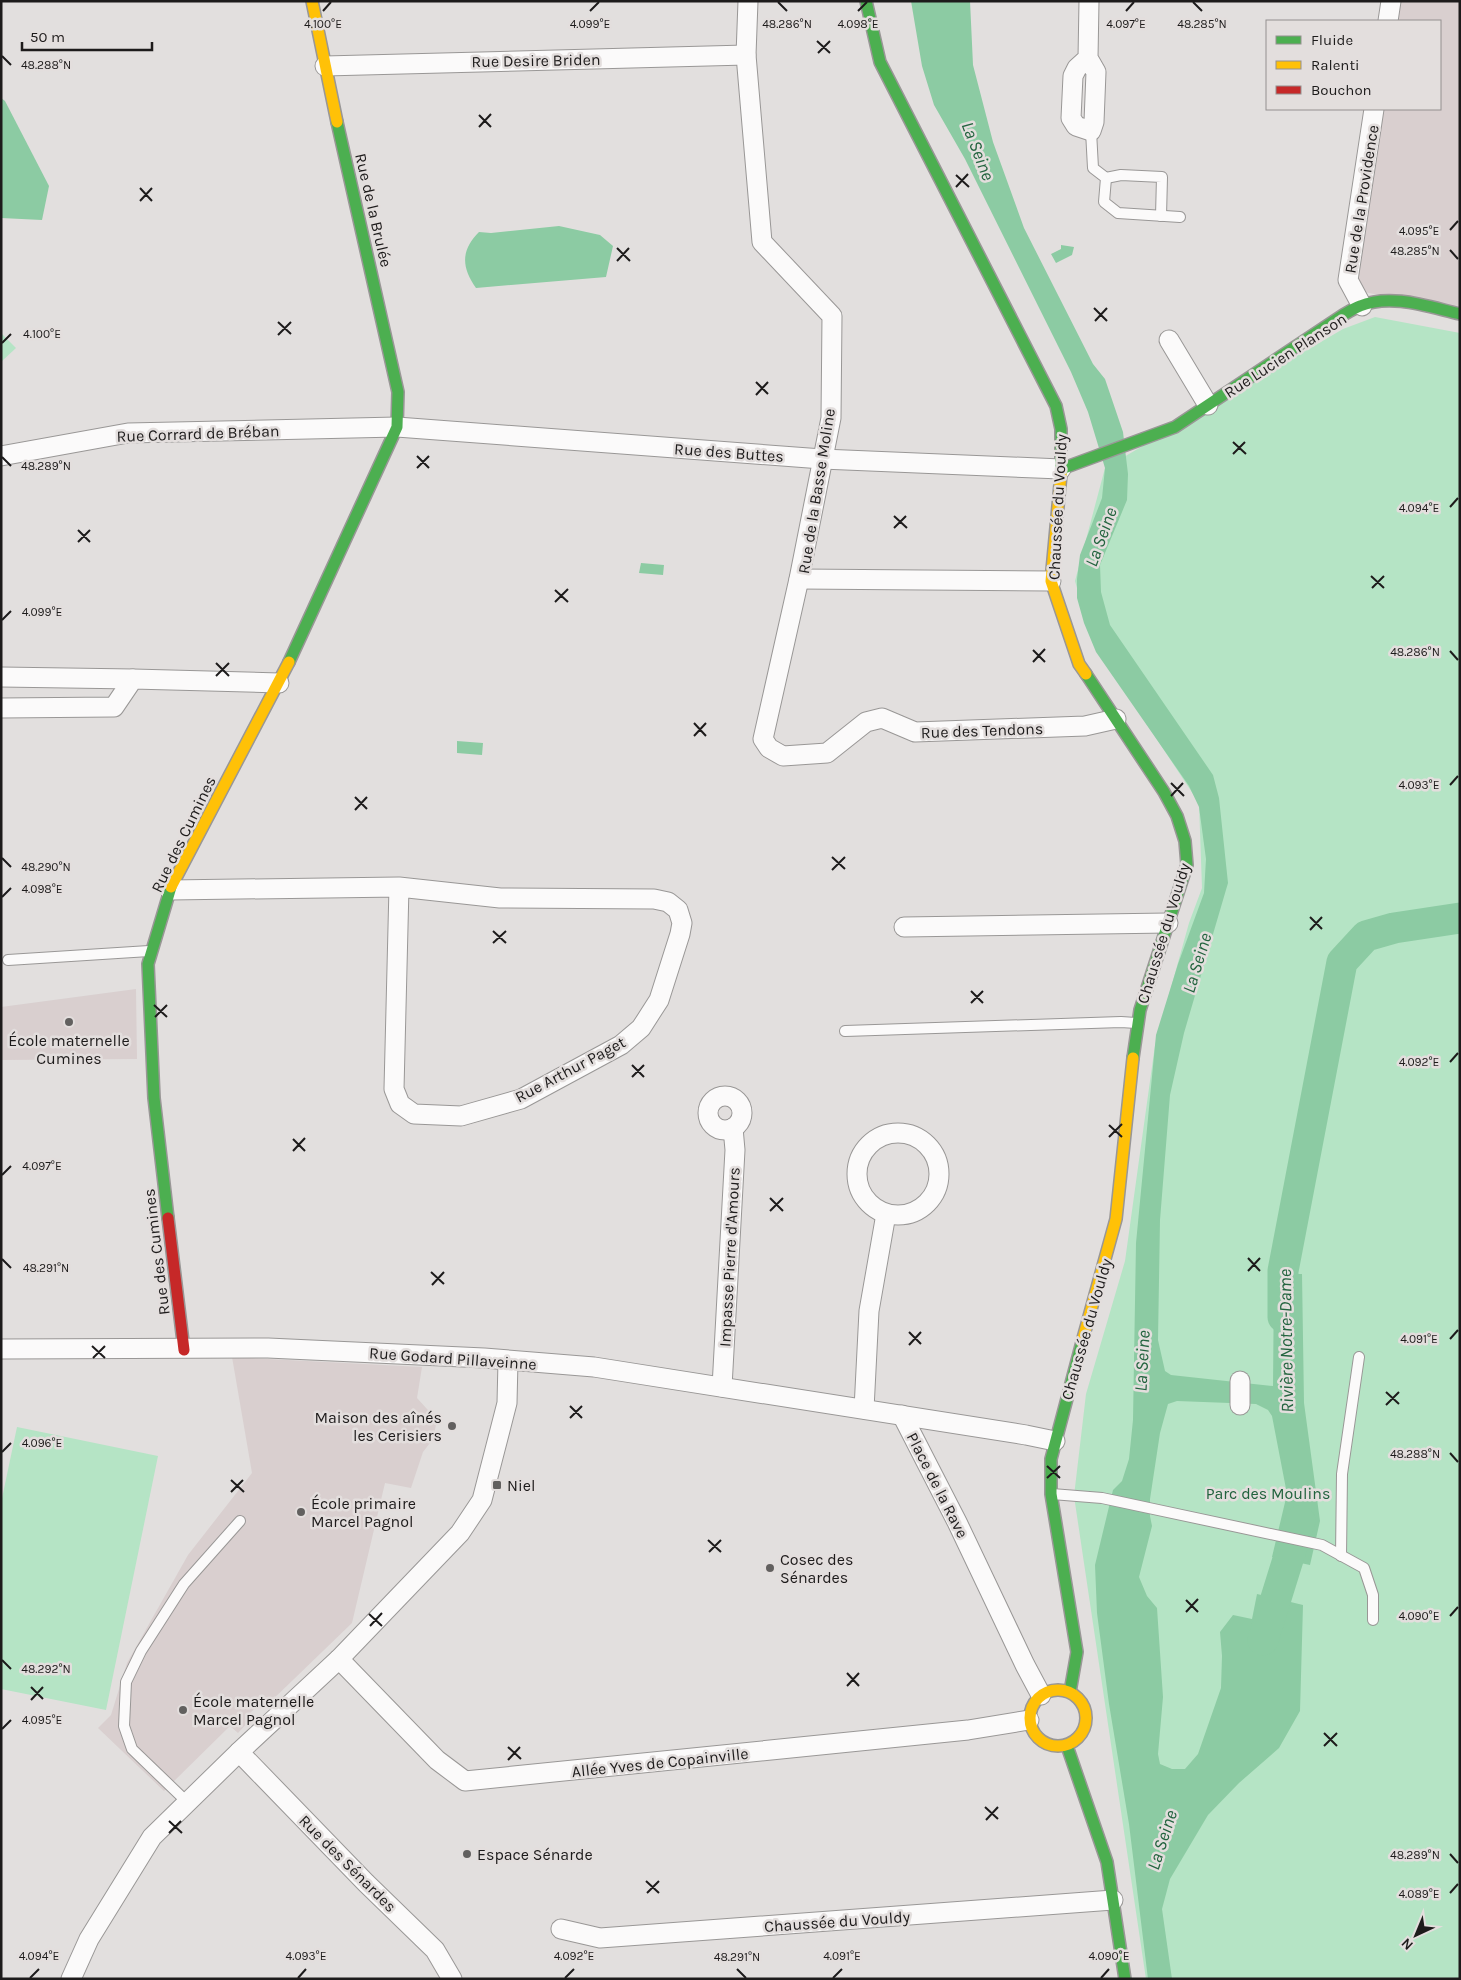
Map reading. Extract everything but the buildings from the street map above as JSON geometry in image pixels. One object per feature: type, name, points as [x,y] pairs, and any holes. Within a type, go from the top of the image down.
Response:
[{"type":"street","name":"Rue de la Brulée","points":[[312,1],[398,392],[397,427]]},
{"type":"street","name":"Rue de la Basse Moline","points":[[748,1],[746,55],[762,242],[832,316],[831,418],[798,579],[1051,581]]},
{"type":"street","name":"Chaussée du Vouldy","points":[[866,1],[880,62],[1056,406],[1062,429],[1061,469],[1051,581],[1079,664],[1164,792],[1177,816],[1185,841],[1187,865],[1137,1023],[1116,1219],[1054,1441],[1051,1459],[1051,1494],[1078,1652],[1070,1692]]},
{"type":"street","points":[[1090,1],[1088,58],[1077,68],[1073,76],[1071,118],[1076,126],[1090,131]]},
{"type":"street","points":[[1388,20],[1391,1]]},
{"type":"street","name":"Rue Desire Briden","points":[[325,66],[746,55]]},
{"type":"street","name":"Rue de la Providence","points":[[1362,306],[1348,280],[1374,110]]},
{"type":"street","points":[[1362,306],[1380,302],[1402,303],[1460,314]]},
{"type":"street","name":"Rue Lucien Planson","points":[[1061,469],[1176,427],[1344,315],[1362,306]]},
{"type":"street","name":"Rue Lucien Planson","points":[[1169,340],[1208,404]]},
{"type":"street","name":"Rue des Buttes","points":[[397,427],[822,459],[1061,469]]},
{"type":"street","name":"Rue Corrard de Bréban","points":[[1,456],[128,433],[397,427]]},
{"type":"street","name":"Rue des Cumines","points":[[184,1350],[154,1098],[148,964],[170,890],[278,683],[397,427]]},
{"type":"street","name":"Rue des Tendons","points":[[798,579],[763,739],[769,748],[783,756],[827,753],[866,722],[882,718],[915,732],[1085,726],[1116,719]]},
{"type":"street","points":[[1,677],[278,683]]},
{"type":"street","points":[[1,708],[114,706],[133,679]]},
{"type":"street","name":"Rue Arthur Paget","points":[[170,890],[399,887],[500,898],[654,899],[668,902],[678,910],[682,923],[659,1000],[641,1028],[621,1045],[521,1099],[461,1116],[414,1114],[400,1104],[394,1089],[399,887]]},
{"type":"street","points":[[904,927],[1168,923]]},
{"type":"street","name":"Impasse Pierre d'Amours","points":[[722,1386],[735,1150],[733,1128]]},
{"type":"street","points":[[886,1134],[912,1135],[924,1142],[934,1153],[938,1166],[939,1181],[934,1194],[926,1205],[914,1212],[900,1216],[886,1214],[874,1208],[865,1199],[858,1187],[856,1174],[858,1161],[864,1149],[874,1140],[886,1134]]},
{"type":"street","points":[[864,1409],[869,1311],[886,1214]]},
{"type":"street","name":"Rue Godard Pillaveinne","points":[[1,1349],[184,1350],[268,1348],[508,1361],[594,1368],[722,1386],[902,1415]]},
{"type":"street","points":[[71,1979],[89,1939],[152,1837],[239,1752],[339,1659],[460,1533],[482,1500],[507,1403],[508,1361]]},
{"type":"street","points":[[1240,1381],[1240,1405]]},
{"type":"street","name":"Place de la Rave","points":[[902,1415],[1026,1434],[1054,1441]]},
{"type":"street","name":"Place de la Rave","points":[[902,1415],[936,1479],[1025,1666],[1042,1695]]},
{"type":"street","name":"Allée Yves de Copainville","points":[[339,1659],[437,1760],[465,1781],[968,1730],[1029,1720]]},
{"type":"street","points":[[1050,1690],[1070,1692],[1081,1700],[1086,1713],[1086,1727],[1079,1739],[1067,1746],[1054,1747],[1042,1742],[1033,1733],[1029,1720],[1032,1706],[1042,1695],[1050,1690]]},
{"type":"street","points":[[1067,1746],[1108,1862],[1125,1979]]},
{"type":"street","name":"Rue des Sénardes","points":[[239,1752],[366,1883],[435,1950],[452,1979]]},
{"type":"street","name":"Chaussée du Vouldy","points":[[561,1930],[600,1938],[1114,1900]]},
{"type":"lane","points":[[1090,131],[1093,168],[1106,178],[1121,175],[1162,177],[1160,216]]},
{"type":"lane","points":[[1106,178],[1104,202],[1118,213],[1180,217]]},
{"type":"lane","points":[[8,960],[152,951]]},
{"type":"lane","points":[[845,1031],[1111,1022],[1137,1023]]},
{"type":"lane","points":[[1341,1556],[1342,1474],[1360,1357]]},
{"type":"lane","points":[[1051,1494],[1102,1498],[1322,1545],[1364,1568],[1373,1595],[1373,1620]]},
{"type":"lane","points":[[188,1802],[132,1749],[124,1726],[126,1682],[141,1652],[184,1584],[240,1521]]},
{"type":"shaded area","points":[[1397,1],[1460,1],[1460,311],[1359,291],[1359,243],[1380,110],[1441,110],[1441,20],[1394,20]]},
{"type":"shaded area","name":"École maternelle Cumines","points":[[136,989],[137,1059],[1,1060],[1,1007]]},
{"type":"shaded area","name":"École primaire Marcel Pagnol","points":[[232,1357],[422,1367],[417,1398],[437,1420],[433,1439],[423,1452],[411,1488],[385,1483],[352,1623],[265,1707],[261,1703],[251,1712],[250,1720],[238,1733],[230,1726],[164,1791],[98,1728],[111,1715],[127,1663],[188,1555],[252,1473]]},
{"type":"green space","name":"Parc des Moulins","points":[[1375,317],[1460,333],[1460,1979],[1146,1979],[1074,1496],[1086,1394],[1125,1261],[1155,1045],[1189,923],[1202,888],[1199,803],[1092,641],[1075,581],[1105,468],[1343,329]]},
{"type":"green space","points":[[1,333],[16,348],[1,362]]},
{"type":"green space","points":[[17,1427],[158,1456],[106,1710],[1,1689],[1,1503]]},
{"type":"water","name":"La Seine","points":[[911,1],[970,1],[973,65],[993,142],[1024,228],[1093,364],[1105,379],[1123,432],[1128,474],[1127,500],[1100,565],[1101,592],[1110,625],[1213,775],[1219,798],[1228,883],[1184,1033],[1170,1095],[1160,1220],[1158,1340],[1165,1371],[1171,1375],[1273,1386],[1274,1274],[1302,1274],[1304,1403],[1320,1521],[1310,1565],[1272,1557],[1287,1494],[1272,1416],[1268,1410],[1256,1404],[1177,1401],[1168,1404],[1160,1433],[1150,1499],[1152,1526],[1139,1577],[1147,1596],[1157,1608],[1163,1697],[1158,1754],[1160,1764],[1172,1769],[1185,1769],[1198,1754],[1221,1688],[1222,1656],[1220,1632],[1233,1615],[1252,1619],[1257,1594],[1303,1605],[1300,1711],[1279,1748],[1239,1783],[1208,1815],[1170,1879],[1162,1909],[1172,1979],[1148,1979],[1129,1824],[1109,1704],[1097,1613],[1095,1565],[1113,1490],[1122,1481],[1129,1459],[1133,1420],[1136,1243],[1156,1035],[1178,964],[1204,893],[1206,859],[1199,807],[1189,786],[1096,652],[1084,623],[1077,598],[1080,555],[1102,498],[1105,468],[1088,412],[1071,372],[965,159],[934,105],[922,66]]},
{"type":"water","points":[[1,98],[5,101],[49,186],[42,220],[1,218]]},
{"type":"water","points":[[559,226],[600,235],[613,246],[606,277],[476,288],[468,273],[465,259],[469,245],[479,232],[491,233]]},
{"type":"water","points":[[1061,245],[1074,247],[1072,255],[1056,263],[1051,254],[1061,249]]},
{"type":"water","points":[[641,563],[664,565],[663,575],[639,573]]},
{"type":"water","points":[[457,741],[483,743],[482,755],[457,753]]},
{"type":"waterway","name":"Rivière Notre-Dame","points":[[1283,1317],[1283,1271],[1342,962],[1366,936],[1394,928],[1460,918]]},
{"type":"waterway","name":"Rivière Notre-Dame","points":[[1263,1640],[1300,1521]]},
{"type":"traffic: fast","points":[[866,1],[880,62],[1056,406],[1061,429],[1061,474]]},
{"type":"traffic: fast","points":[[289,662],[397,427],[398,392],[337,122]]},
{"type":"traffic: fast","points":[[1061,469],[1175,427],[1343,315],[1358,307],[1372,302],[1397,301],[1410,302],[1460,314]]},
{"type":"traffic: fast","points":[[1086,674],[1164,792],[1177,816],[1185,841],[1187,865],[1140,1010],[1133,1058]]},
{"type":"traffic: fast","points":[[168,1218],[154,1098],[148,964],[171,887]]},
{"type":"traffic: fast","points":[[1070,1692],[1077,1652],[1051,1494],[1051,1459],[1082,1342]]},
{"type":"traffic: fast","points":[[1067,1746],[1107,1862],[1125,1979]]},
{"type":"traffic: slow","points":[[312,1],[337,122]]},
{"type":"traffic: slow","points":[[1061,474],[1051,581],[1079,664],[1086,674]]},
{"type":"traffic: slow","points":[[171,887],[289,662]]},
{"type":"traffic: slow","points":[[1082,1342],[1116,1219],[1133,1058]]},
{"type":"traffic: slow","points":[[1052,1690],[1064,1690],[1074,1694],[1082,1702],[1086,1718],[1082,1734],[1074,1742],[1064,1746],[1052,1746],[1042,1742],[1034,1734],[1030,1724],[1030,1712],[1034,1702],[1042,1694],[1052,1690]]},
{"type":"traffic: jam","points":[[168,1218],[184,1350]]},
{"type":"place","name":"École maternelle Cumines","points":[[69,1022]]},
{"type":"place","name":"Maison des aînés les Cerisiers","points":[[452,1426]]},
{"type":"place","name":"Niel","points":[[497,1485]]},
{"type":"place","name":"École primaire Marcel Pagnol","points":[[301,1512]]},
{"type":"place","name":"Cosec des Sénardes","points":[[770,1568]]},
{"type":"place","name":"École maternelle Marcel Pagnol","points":[[183,1710]]},
{"type":"place","name":"Espace Sénarde","points":[[467,1854]]}]
